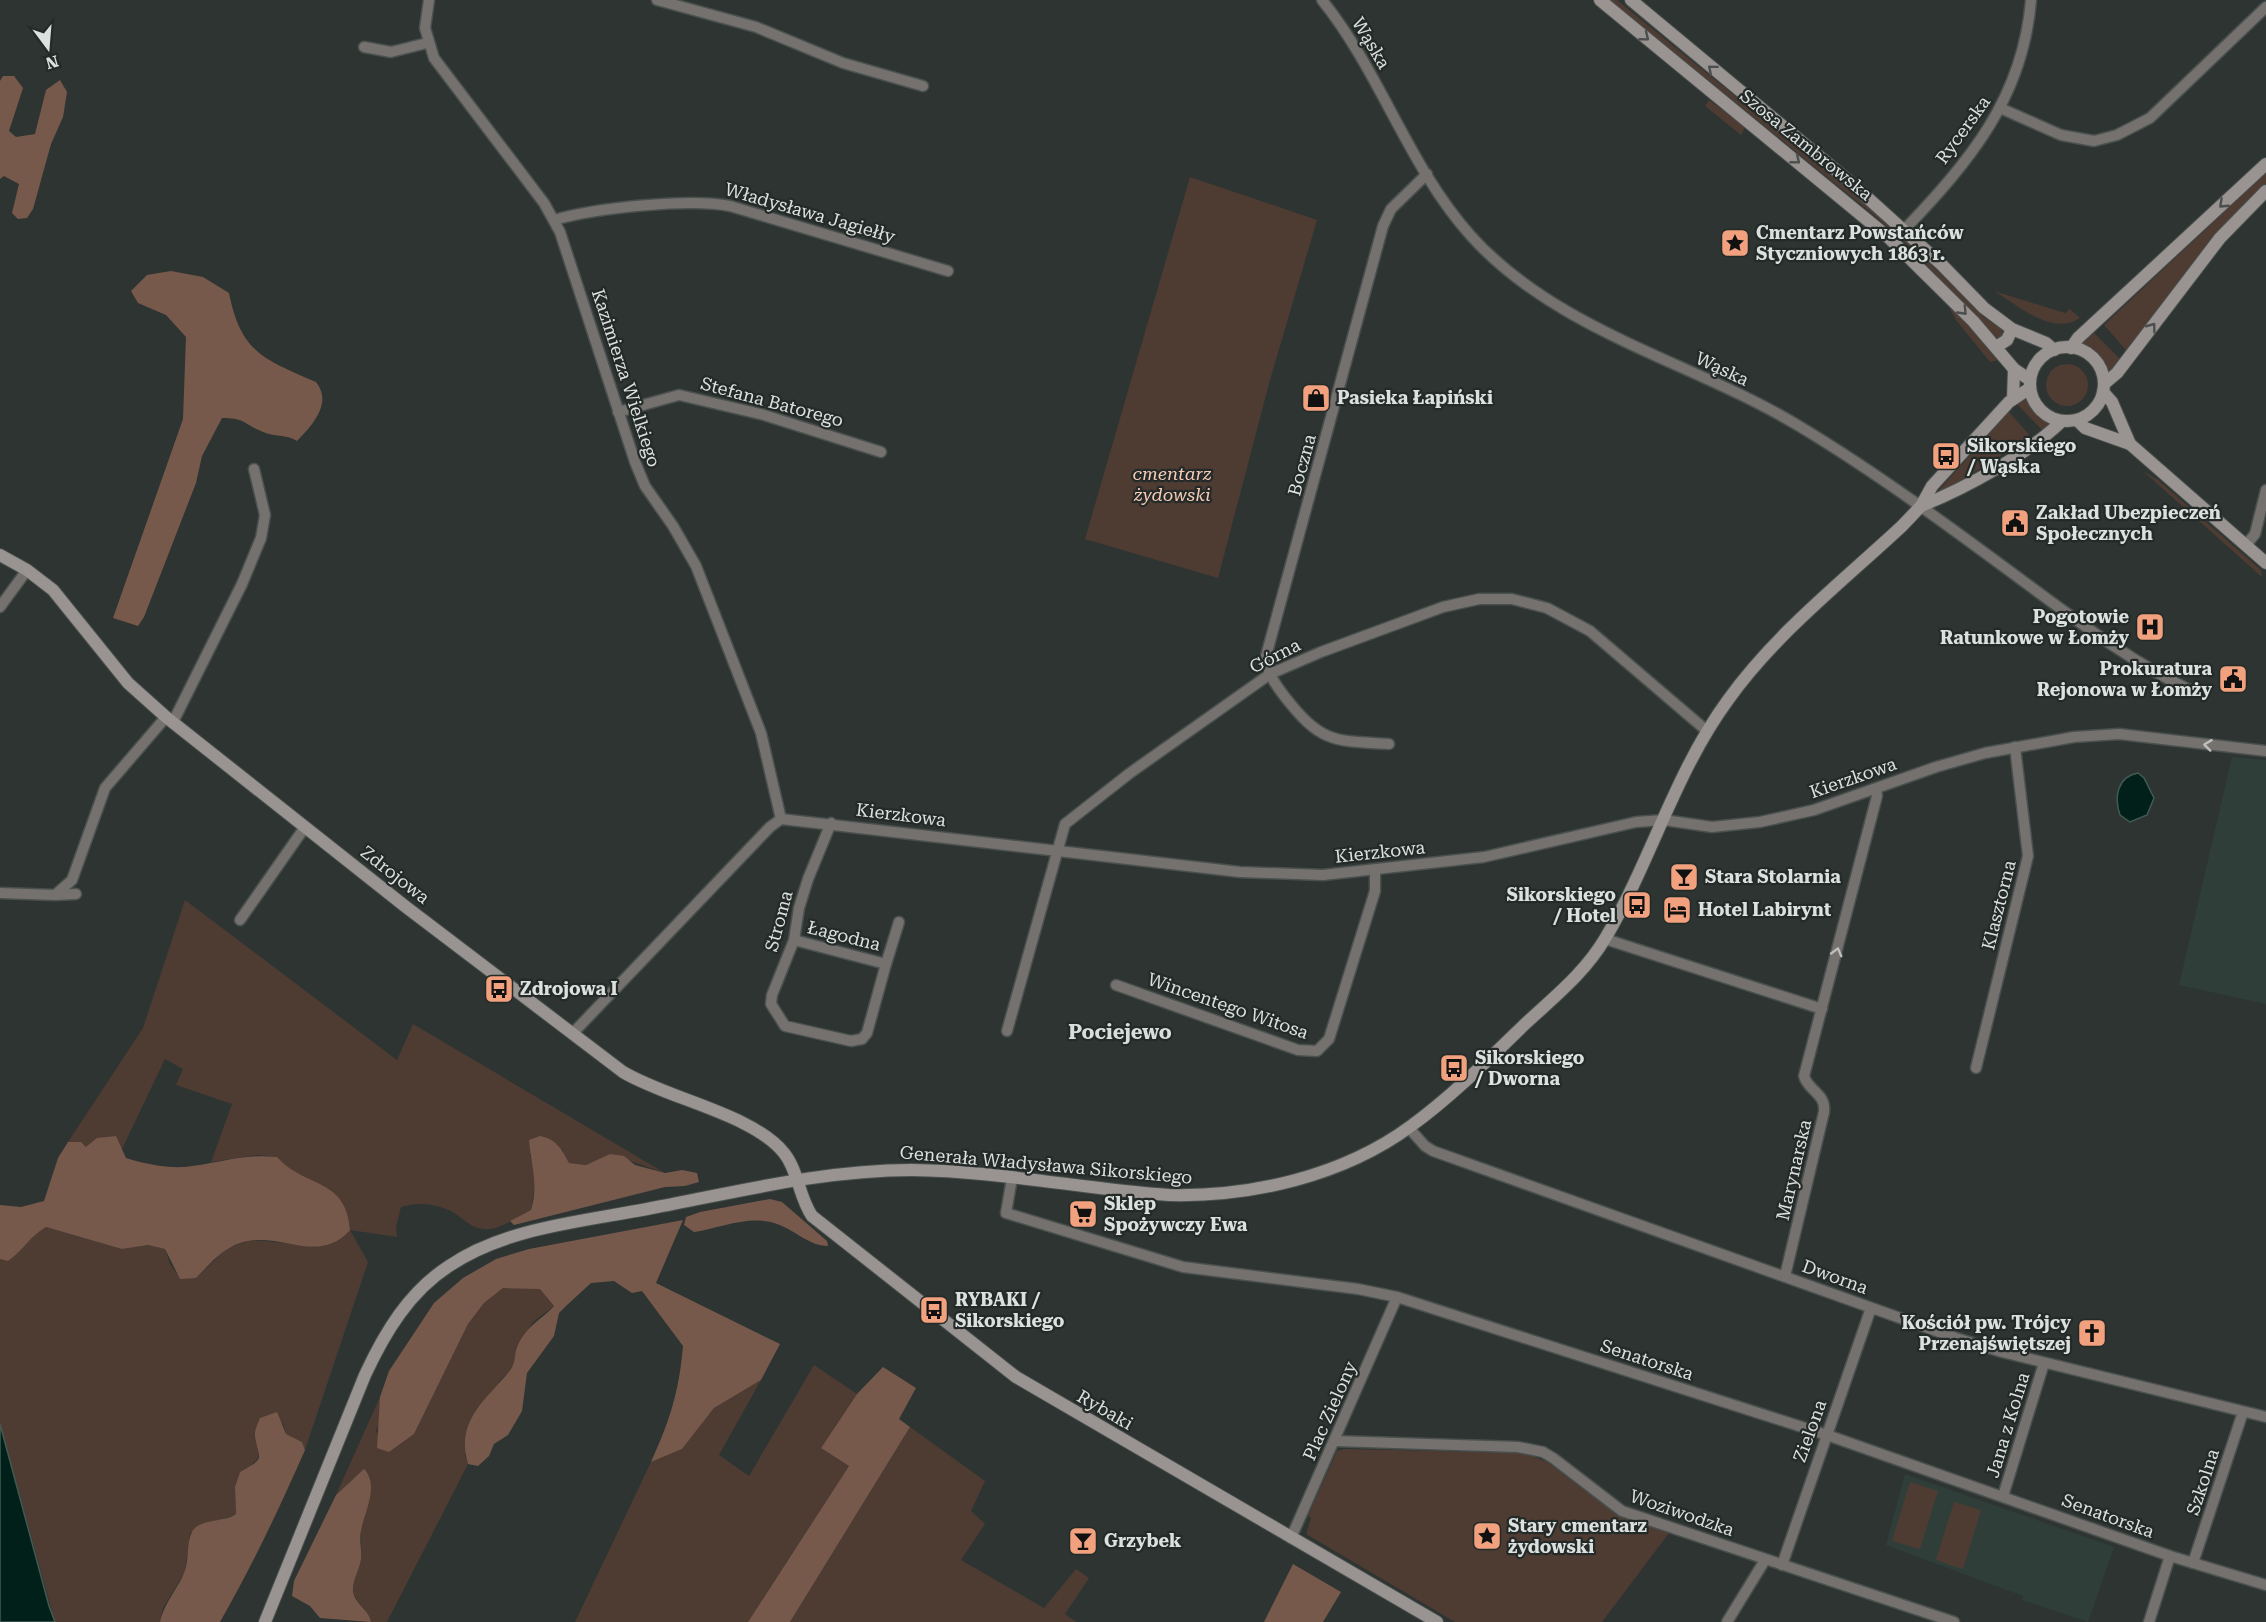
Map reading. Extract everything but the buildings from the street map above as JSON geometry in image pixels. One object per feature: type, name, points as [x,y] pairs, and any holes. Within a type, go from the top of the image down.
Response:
[{"type":"street","name":"Kazimierza Wielkiego","points":[[429,0],[425,17],[428,44],[446,75],[554,220],[645,486],[673,526],[696,566],[761,733],[781,819]]},
{"type":"street","points":[[657,0],[756,27],[843,63],[923,86]]},
{"type":"street","name":"Wąska","points":[[1322,0],[1359,51],[1427,174],[1470,236],[1513,274],[1550,300],[1612,336],[1791,422],[1921,506],[2105,639],[2190,690]]},
{"type":"street","name":"Szosa Zambrowska","points":[[1600,0],[1888,237],[1929,275],[2030,384]]},
{"type":"street","name":"Szosa Zambrowska","points":[[1631,0],[1904,230],[1984,308],[2012,329],[2050,346]]},
{"type":"street","name":"Rycerska","points":[[1904,230],[1987,131],[2009,92],[2028,32],[2031,0]]},
{"type":"street","points":[[2000,108],[2061,135],[2094,141],[2117,135],[2150,118],[2266,7]]},
{"type":"street","points":[[364,47],[390,52],[428,44]]},
{"type":"street","points":[[2266,164],[2074,343],[2050,346],[2036,365],[2030,384],[2041,410],[2062,421],[2081,424],[2130,444],[2266,563]]},
{"type":"street","name":"Boczna","points":[[1270,674],[1267,648],[1281,608],[1383,226],[1391,209],[1427,174]]},
{"type":"street","points":[[2052,431],[2081,424],[2094,410],[2103,388],[2117,373],[2214,244],[2266,191]]},
{"type":"street","name":"Władysława Jagiełły","points":[[554,220],[580,214],[707,201],[948,271]]},
{"type":"street","points":[[1995,347],[2007,340],[2012,329]]},
{"type":"street","points":[[2074,343],[2094,360],[2103,388],[2112,402],[2130,444]]},
{"type":"street","points":[[2013,399],[2014,369]]},
{"type":"street","points":[[2112,402],[2117,373]]},
{"type":"street","name":"Generała Władysława Sikorskiego","points":[[265,1622],[373,1357],[397,1315],[426,1283],[461,1258],[516,1236],[795,1180],[860,1172],[902,1170],[1012,1178],[1144,1194],[1199,1196],[1223,1194],[1277,1184],[1332,1167],[1368,1153],[1409,1128],[1488,1061],[1568,985],[1605,939],[1707,731],[1728,699],[1755,665],[1921,506],[1932,486],[2013,399],[2030,384]]},
{"type":"street","name":"Stefana Batorego","points":[[618,412],[679,395],[764,415],[881,452]]},
{"type":"street","name":"Generała Władysława Sikorskiego","points":[[1921,506],[1953,493],[2052,431],[2062,421]]},
{"type":"street","points":[[55,895],[72,880],[100,796],[114,775],[169,720],[242,584],[261,538],[265,514],[254,470]]},
{"type":"street","points":[[2246,545],[2255,534],[2266,490]]},
{"type":"street","name":"Zdrojowa","points":[[0,555],[27,570],[53,590],[128,683],[169,720],[414,914],[632,1077],[764,1135],[785,1154],[795,1180]]},
{"type":"street","points":[[0,607],[27,570]]},
{"type":"street","name":"Górna","points":[[1007,1031],[1062,830],[1072,816],[1270,674],[1321,652],[1443,607],[1479,599],[1512,599],[1547,608],[1590,631],[1707,731]]},
{"type":"street","points":[[1270,674],[1300,717],[1316,732],[1341,741],[1389,744]]},
{"type":"street","name":"Kierzkowa","points":[[781,819],[1281,875],[1323,875],[1484,857],[1606,827],[1664,820],[1712,827],[1752,823],[1814,810],[1936,767],[2014,747],[2074,737],[2119,734],[2266,752]]},
{"type":"street","name":"Klasztorna","points":[[1976,1068],[2028,856],[2014,747]]},
{"type":"street","name":"Marynarska","points":[[1785,1276],[1824,1112],[1821,1096],[1808,1085],[1804,1076],[1877,796],[1876,789]]},
{"type":"street","points":[[573,1033],[770,826],[781,819]]},
{"type":"street","name":"Stroma","points":[[785,1026],[774,1009],[771,999],[794,940],[804,893],[831,823]]},
{"type":"street","points":[[240,920],[305,827]]},
{"type":"street","name":"Wincentego Witosa","points":[[1116,985],[1298,1050],[1317,1051],[1329,1040],[1375,891],[1376,870]]},
{"type":"street","points":[[0,893],[76,894]]},
{"type":"street","name":"Łagodna","points":[[785,1026],[851,1041],[862,1039],[867,1033],[899,922]]},
{"type":"street","points":[[1605,939],[1822,1009]]},
{"type":"street","name":"Łagodna","points":[[794,940],[886,964]]},
{"type":"street","name":"Dworna","points":[[1409,1128],[1420,1142],[1433,1151],[1956,1338],[2044,1363],[2266,1417]]},
{"type":"street","name":"Senatorska","points":[[1012,1178],[1006,1213],[1183,1267],[1358,1288],[1397,1297],[1827,1435],[2170,1556],[2266,1585]]},
{"type":"street","name":"Rybaki","points":[[795,1180],[805,1206],[823,1226],[1003,1368],[1076,1414],[1437,1622]]},
{"type":"street","name":"Plac Zielony","points":[[1291,1538],[1397,1297]]},
{"type":"street","name":"Zielona","points":[[1782,1566],[1871,1308]]},
{"type":"street","name":"Jana z Kolna","points":[[2003,1496],[2044,1363]]},
{"type":"street","name":"Szkolna","points":[[2193,1563],[2243,1412]]},
{"type":"street","name":"Woziwodzka","points":[[1335,1441],[1536,1450],[1553,1458],[1622,1510],[1782,1566],[1954,1622]]},
{"type":"street","points":[[2149,1622],[2170,1556]]},
{"type":"street","points":[[1727,1622],[1765,1560]]},
{"type":"shaded area","points":[[3,76],[14,76],[23,88],[9,131],[16,137],[35,134],[46,90],[60,80],[67,92],[63,117],[51,144],[33,209],[27,218],[18,219],[12,213],[19,184],[4,176],[0,179],[0,81]]},
{"type":"shaded area","points":[[171,271],[203,277],[229,293],[240,329],[248,341],[269,360],[316,382],[321,390],[322,398],[314,421],[297,441],[289,437],[267,434],[240,420],[222,418],[202,456],[196,483],[144,617],[138,626],[113,618],[183,419],[186,337],[166,315],[138,303],[131,291],[147,275]]},
{"type":"shaded area","points":[[2232,757],[2266,760],[2266,1004],[2179,985]]},
{"type":"shaded area","points":[[2138,773],[2144,778],[2154,798],[2147,815],[2130,822],[2120,815],[2117,801],[2121,783],[2131,775]]},
{"type":"shaded area","points":[[116,1136],[126,1158],[163,1166],[185,1167],[242,1158],[277,1157],[288,1167],[333,1192],[347,1213],[350,1230],[338,1240],[314,1247],[261,1240],[240,1243],[219,1255],[196,1278],[180,1279],[165,1249],[148,1245],[122,1249],[46,1227],[8,1261],[0,1259],[0,1205],[21,1207],[44,1201],[58,1158],[68,1142],[81,1142],[86,1147],[97,1138]]},
{"type":"shaded area","points":[[540,1136],[558,1145],[569,1163],[586,1165],[610,1154],[624,1156],[635,1165],[665,1173],[682,1170],[697,1173],[699,1182],[685,1186],[665,1187],[514,1225],[510,1221],[531,1210],[534,1183],[529,1140]]},
{"type":"shaded area","points":[[770,1199],[782,1202],[827,1241],[828,1246],[808,1241],[784,1227],[767,1221],[746,1221],[694,1232],[684,1225],[686,1217],[700,1212]]},
{"type":"shaded area","points":[[683,1220],[656,1283],[780,1344],[761,1380],[714,1408],[682,1449],[651,1462],[673,1405],[683,1346],[642,1291],[632,1293],[614,1281],[591,1283],[559,1313],[554,1336],[527,1373],[522,1411],[508,1435],[494,1444],[489,1456],[478,1466],[468,1464],[465,1448],[470,1422],[483,1401],[511,1369],[517,1347],[525,1333],[554,1306],[540,1289],[503,1288],[484,1303],[468,1324],[414,1434],[389,1452],[377,1448],[380,1397],[389,1371],[434,1303],[463,1278],[496,1259],[529,1249]]},
{"type":"shaded area","points":[[883,1367],[916,1388],[899,1419],[910,1427],[790,1622],[748,1622],[849,1466],[821,1448],[857,1394]]},
{"type":"shaded area","points":[[277,1412],[286,1434],[302,1442],[305,1450],[265,1537],[232,1601],[220,1622],[160,1622],[184,1573],[189,1540],[193,1531],[201,1524],[236,1514],[235,1487],[240,1472],[254,1464],[259,1458],[255,1435],[258,1422],[260,1418]]},
{"type":"shaded area","points":[[0,1424],[49,1606],[55,1622],[0,1622]]},
{"type":"shaded area","points":[[364,1469],[369,1476],[371,1491],[361,1531],[361,1559],[353,1591],[356,1600],[368,1614],[371,1622],[320,1618],[310,1606],[292,1596],[294,1581],[336,1495]]},
{"type":"shaded area","points":[[1905,1474],[2114,1547],[2088,1622],[2022,1600],[2023,1596],[1886,1545]]},
{"type":"shaded area","points":[[1293,1564],[1341,1592],[1323,1622],[1264,1622]]},
{"type":"green space","points":[[1610,0],[1617,0],[1856,195],[1904,238],[1985,318],[2002,329],[2002,337],[1994,337],[1916,253],[1875,216]]},
{"type":"green space","points":[[1709,100],[1745,127],[1741,135],[1705,106]]},
{"type":"green space","points":[[2266,173],[2266,184],[2218,232],[2126,350],[2104,325]]},
{"type":"green space","name":"cmentarz żydowski","points":[[1190,177],[1317,220],[1270,380],[1218,578],[1085,539]]},
{"type":"green space","points":[[1994,291],[2065,313],[2070,309],[2080,318],[2069,323],[2058,324],[2047,321],[2024,311]]},
{"type":"green space","points":[[1946,301],[1998,360],[1990,362],[1956,320]]},
{"type":"green space","points":[[2094,333],[2120,359],[2107,376],[2097,358],[2079,346]]},
{"type":"green space","points":[[2067,364],[2075,365],[2082,370],[2087,377],[2087,393],[2082,400],[2075,405],[2067,406],[2059,405],[2052,400],[2047,393],[2046,385],[2047,377],[2052,370],[2059,365]]},
{"type":"green space","points":[[2028,393],[2037,411],[2054,422],[2043,431],[2017,404]]},
{"type":"green space","points":[[2009,412],[2031,437],[1932,498]]},
{"type":"green space","points":[[2143,471],[2158,480],[2261,570],[2262,577]]},
{"type":"green space","points":[[185,900],[397,1060],[413,1024],[665,1173],[610,1154],[586,1165],[568,1163],[562,1149],[530,1154],[536,1178],[531,1210],[496,1228],[478,1228],[445,1208],[414,1204],[401,1207],[396,1227],[397,1237],[350,1230],[368,1262],[305,1450],[302,1442],[286,1434],[283,1423],[254,1435],[259,1454],[256,1461],[240,1472],[235,1487],[236,1514],[190,1533],[185,1572],[163,1608],[160,1622],[55,1622],[0,1424],[0,1259],[8,1261],[46,1227],[122,1249],[148,1245],[165,1249],[170,1264],[180,1278],[196,1278],[227,1248],[250,1240],[323,1246],[308,1179],[288,1169],[277,1157],[258,1155],[211,1162],[232,1104],[176,1085],[183,1069],[165,1059],[122,1149],[115,1136],[86,1147],[81,1142],[68,1142],[143,1028]]},
{"type":"green space","points":[[503,1288],[540,1289],[554,1306],[533,1322],[516,1348],[514,1366],[499,1382],[465,1455],[468,1464],[387,1622],[371,1622],[353,1590],[361,1562],[361,1538],[353,1479],[336,1495],[380,1397],[381,1418],[376,1431],[389,1452],[414,1434],[468,1324],[484,1303]]},
{"type":"green space","points":[[814,1365],[857,1394],[821,1448],[849,1466],[748,1622],[575,1622],[651,1462],[682,1449],[714,1408],[761,1380],[719,1455],[749,1476]]},
{"type":"green space","points":[[910,1427],[985,1481],[971,1511],[985,1524],[961,1560],[1044,1608],[1076,1569],[1089,1578],[1065,1614],[1076,1622],[790,1622]]},
{"type":"green space","name":"Stary cmentarz żydowski","points":[[1344,1449],[1524,1453],[1547,1462],[1618,1516],[1669,1533],[1602,1622],[1455,1622],[1306,1534],[1311,1518],[1308,1516],[1337,1451]]},
{"type":"green space","points":[[1910,1482],[1938,1491],[1920,1549],[1892,1541]]},
{"type":"green space","points":[[1954,1502],[1981,1510],[1963,1569],[1936,1560]]},
{"type":"place","name":"Cmentarz Powstańców Styczniowych 1863 r.","points":[[1735,243]]},
{"type":"place","name":"Pasieka Łapiński","points":[[1316,398]]},
{"type":"place","name":"Sikorskiego / Wąska","points":[[1946,456]]},
{"type":"place","name":"Zakład Ubezpieczeń Społecznych","points":[[2015,523]]},
{"type":"place","name":"Pogotowie Ratunkowe w Łomży","points":[[2150,627]]},
{"type":"place","name":"Prokuratura Rejonowa w Łomży","points":[[2233,679]]},
{"type":"place","name":"Stara Stolarnia","points":[[1684,877]]},
{"type":"place","name":"Sikorskiego / Hotel","points":[[1637,905]]},
{"type":"place","name":"Hotel Labirynt","points":[[1677,910]]},
{"type":"place","name":"Zdrojowa I","points":[[499,989]]},
{"type":"place","name":"Sikorskiego / Dworna","points":[[1454,1068]]},
{"type":"place","name":"Sklep Spożywczy Ewa","points":[[1083,1214]]},
{"type":"place","name":"RYBAKI / Sikorskiego","points":[[934,1310]]},
{"type":"place","name":"Kościół pw. Trójcy Przenajświętszej","points":[[2092,1333]]},
{"type":"place","name":"Stary cmentarz żydowski","points":[[1487,1536]]},
{"type":"place","name":"Grzybek","points":[[1083,1541]]},
{"type":"district","name":"Pociejewo","points":[[1120,1032]]}]
